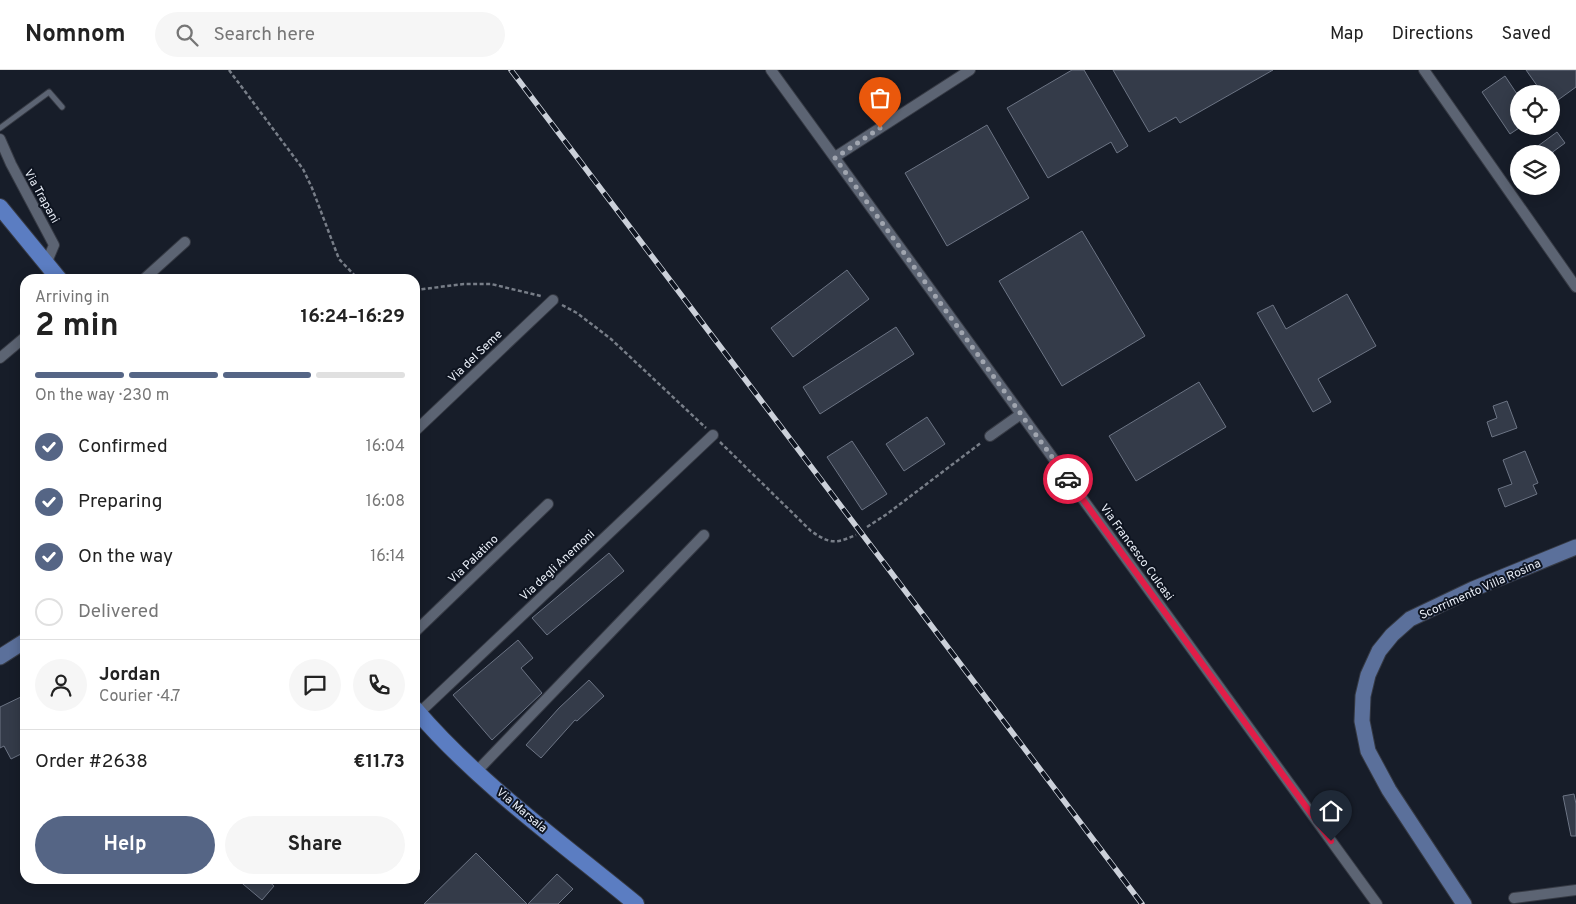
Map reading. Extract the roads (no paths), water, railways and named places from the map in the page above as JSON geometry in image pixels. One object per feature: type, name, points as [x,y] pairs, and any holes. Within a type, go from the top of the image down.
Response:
[{"type":"main road","points":[[0,207],[55,274]]},
{"type":"main road","name":"Scorrimento Villa Rosina","points":[[1464,904],[1389,790],[1368,751],[1362,721],[1363,696],[1368,675],[1392,635],[1410,619],[1576,547]]},
{"type":"main road","points":[[0,657],[20,644]]},
{"type":"main road","name":"Via Marsala","points":[[420,714],[477,771],[512,802],[636,904]]},
{"type":"street","name":"Via Francesco Culcasi","points":[[771,70],[1376,904]]},
{"type":"street","points":[[835,158],[970,70]]},
{"type":"street","points":[[1424,70],[1576,286]]},
{"type":"street","name":"Via Trapani","points":[[0,139],[10,164],[54,245],[46,264]]},
{"type":"street","points":[[150,274],[185,242]]},
{"type":"street","name":"Via del Seme","points":[[420,426],[553,300]]},
{"type":"street","points":[[0,358],[20,341]]},
{"type":"street","points":[[990,436],[1021,414]]},
{"type":"street","name":"Via degli Anemoni","points":[[420,708],[713,435]]},
{"type":"street","name":"Via Palatino","points":[[420,627],[548,504]]},
{"type":"street","points":[[477,771],[704,535]]},
{"type":"street","points":[[1514,898],[1576,890]]},
{"type":"lane","points":[[0,128],[49,92],[62,107]]},
{"type":"railway","points":[[511,70],[1142,904]]}]
